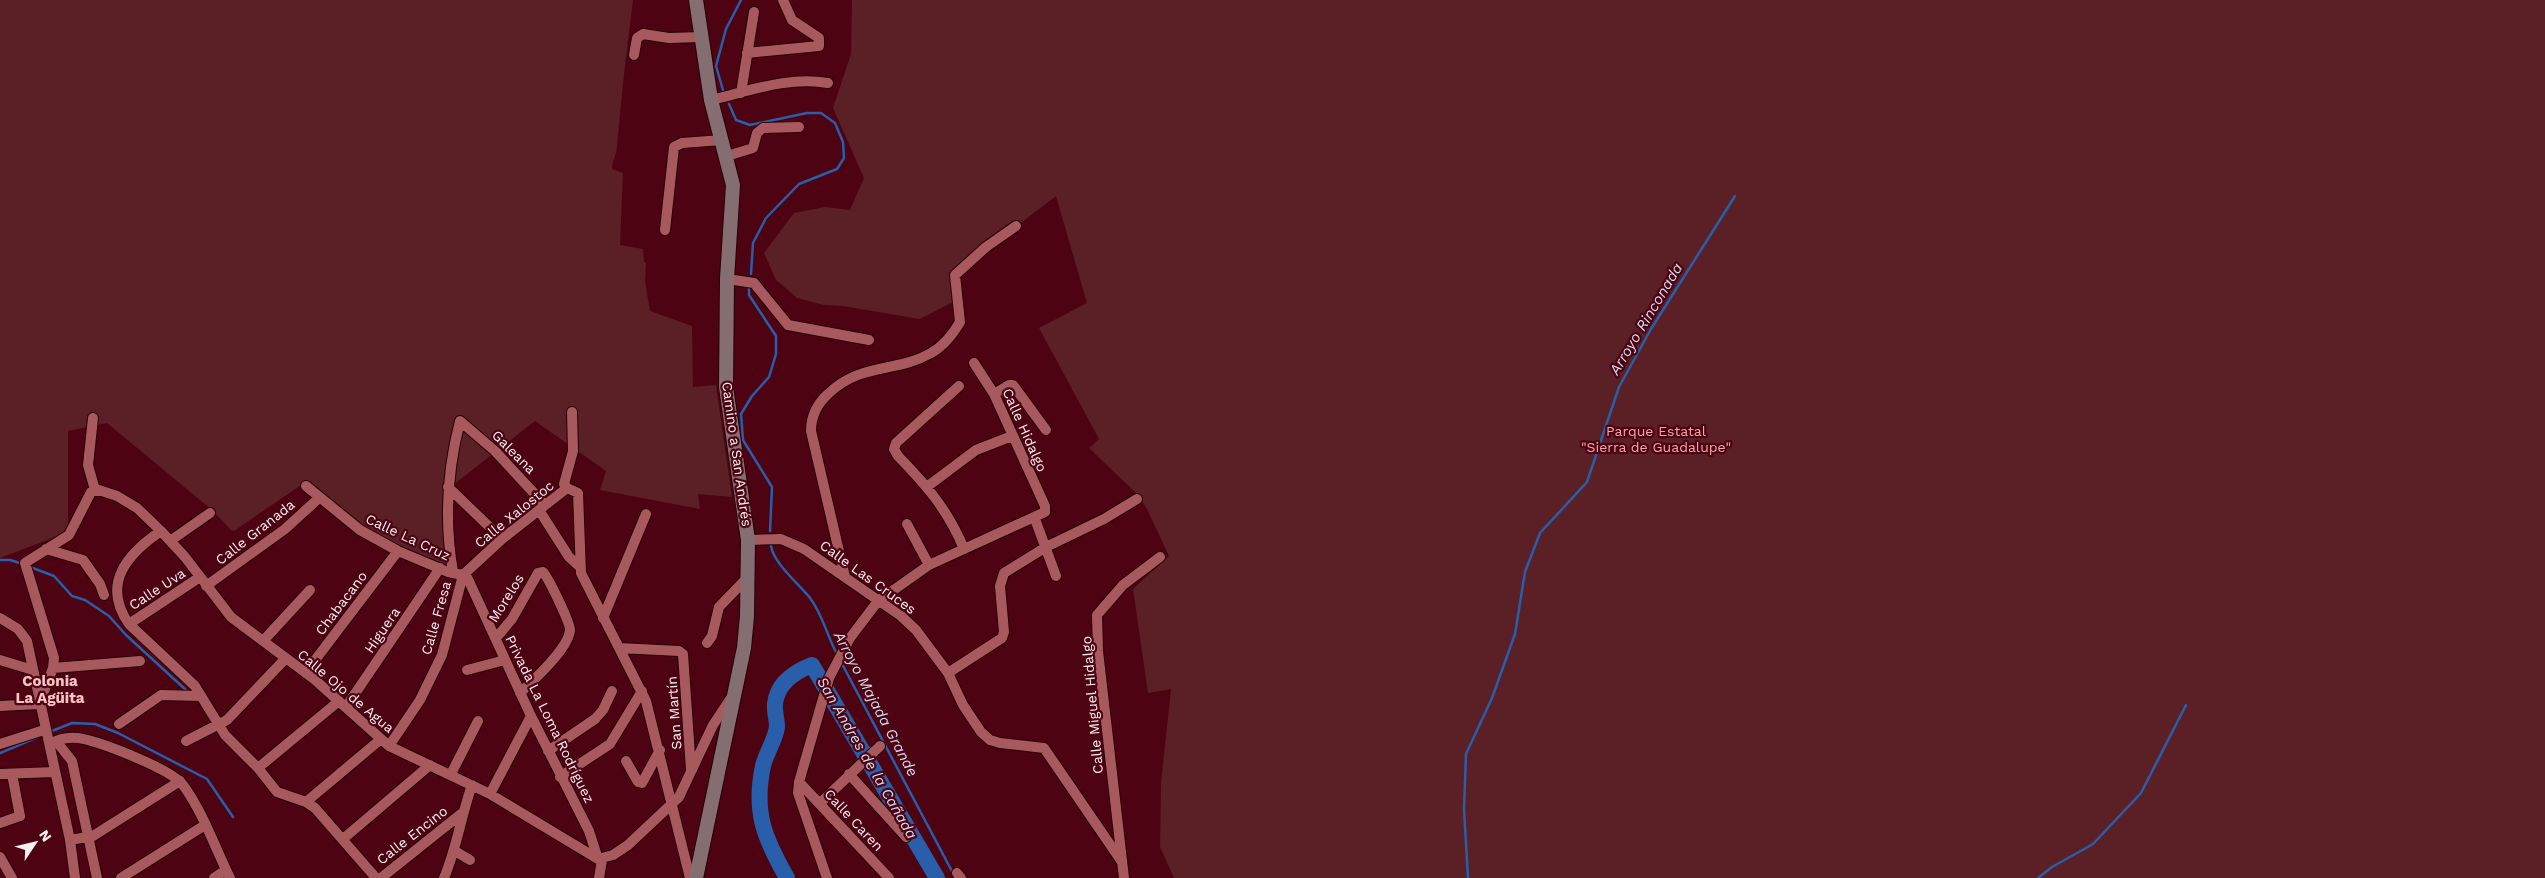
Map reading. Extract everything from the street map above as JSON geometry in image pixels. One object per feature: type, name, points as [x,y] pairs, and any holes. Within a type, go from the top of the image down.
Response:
[{"type":"street","name":"Camino a San Andrés","points":[[696,0],[711,100],[733,185],[727,279],[727,401],[737,457],[748,540],[747,616],[744,648],[733,695],[713,808],[696,878]]},
{"type":"street","points":[[747,53],[816,47],[821,43],[815,35],[789,16],[783,0]]},
{"type":"street","points":[[741,93],[754,12]]},
{"type":"street","points":[[634,55],[637,38],[644,34],[669,38],[701,37]]},
{"type":"street","points":[[711,100],[783,83],[814,81],[828,83]]},
{"type":"street","points":[[726,156],[753,148],[757,133],[763,128],[800,127]]},
{"type":"street","points":[[665,230],[674,146],[682,143],[722,140]]},
{"type":"street","points":[[845,577],[811,431],[815,411],[820,401],[844,380],[869,370],[919,359],[937,349],[960,322],[955,275],[986,246],[1016,226]]},
{"type":"street","points":[[727,279],[754,283],[788,325],[869,340]]},
{"type":"street","name":"Calle Hidalgo","points":[[974,363],[994,394],[1045,506],[1045,512],[1035,518]]},
{"type":"street","points":[[994,394],[1013,385],[1046,430]]},
{"type":"street","points":[[959,386],[896,443],[894,449],[898,456],[928,486],[954,524],[964,549]]},
{"type":"street","points":[[572,412],[573,451],[564,484],[567,488],[578,493],[579,566],[590,595],[642,691],[660,750],[690,878]]},
{"type":"street","points":[[39,704],[53,668],[52,646],[25,564],[30,558],[69,535],[88,496],[95,490],[88,464],[93,418]]},
{"type":"street","name":"Galeana","points":[[448,486],[451,456],[460,421],[495,451],[542,508],[569,557],[579,566]]},
{"type":"street","points":[[928,486],[976,450],[1012,436]]},
{"type":"street","name":"Calle La Cruz","points":[[306,486],[353,526],[398,551],[448,572],[458,573]]},
{"type":"street","points":[[448,486],[502,539]]},
{"type":"street","points":[[448,486],[458,573]]},
{"type":"street","name":"Calle Xalostoc","points":[[458,573],[567,488]]},
{"type":"street","name":"Calle Ojo de Agua","points":[[95,490],[105,491],[137,508],[170,541],[231,617],[306,672],[385,743],[490,794],[598,859]]},
{"type":"street","name":"Calle Granada","points":[[206,586],[285,530],[319,498]]},
{"type":"street","points":[[948,673],[1002,638],[1004,632],[1000,582],[1009,569],[1046,547],[1104,519],[1137,499]]},
{"type":"street","points":[[170,541],[210,513]]},
{"type":"street","points":[[603,618],[646,514]]},
{"type":"street","points":[[827,878],[798,798],[799,782],[829,678],[850,638],[878,601],[929,566],[1035,518],[1056,576]]},
{"type":"street","points":[[907,524],[929,566]]},
{"type":"street","points":[[161,531],[140,545],[122,568],[116,600],[122,614],[129,624],[187,678],[202,696],[225,735],[258,768],[276,792],[306,802],[314,808],[376,878]]},
{"type":"street","name":"Calle Las Cruces","points":[[748,540],[770,538],[790,542],[804,549],[909,623],[948,673],[963,705],[981,732],[990,740],[1000,743],[1044,748],[1122,862]]},
{"type":"street","points":[[46,549],[83,560],[100,584],[104,594]]},
{"type":"street","name":"Chabacano","points":[[306,672],[398,551]]},
{"type":"street","name":"Calle Miguel Hidalgo","points":[[1124,878],[1098,651],[1097,615],[1123,585],[1160,557]]},
{"type":"street","name":"Higuera","points":[[258,768],[342,704],[440,568]]},
{"type":"street","name":"Morelos","points":[[496,638],[512,619],[538,573],[543,572],[561,604],[570,630],[568,639],[547,668],[520,693]]},
{"type":"street","name":"Privada La Loma Rodríguez","points":[[458,573],[472,585],[520,693],[560,777],[589,832],[598,859],[602,860],[599,878]]},
{"type":"street","name":"Calle Fresa","points":[[306,802],[385,743],[420,700],[442,655],[458,573]]},
{"type":"street","name":"Calle Uva","points":[[129,624],[200,577]]},
{"type":"street","points":[[708,643],[712,636],[719,607],[748,577]]},
{"type":"street","points":[[263,641],[310,590]]},
{"type":"street","points":[[0,618],[18,629],[27,641],[44,730],[52,744],[72,761],[97,878]]},
{"type":"street","name":"San Martín","points":[[619,648],[682,653],[692,772]]},
{"type":"street","points":[[186,740],[219,726],[227,720],[286,658]]},
{"type":"street","points":[[0,660],[33,670]]},
{"type":"street","points":[[467,670],[505,660]]},
{"type":"street","points":[[53,668],[140,661]]},
{"type":"street","points":[[548,751],[595,719],[603,710],[612,691]]},
{"type":"street","points":[[560,777],[610,744],[629,716],[642,691]]},
{"type":"street","points":[[119,724],[161,695],[202,696]]},
{"type":"street","points":[[598,859],[613,855],[628,845],[679,797],[713,725],[733,695]]},
{"type":"street","points":[[0,706],[39,704]]},
{"type":"street","points":[[490,794],[531,716]]},
{"type":"street","points":[[451,774],[478,721]]},
{"type":"street","points":[[0,744],[44,730]]},
{"type":"street","points":[[52,744],[71,737],[80,738],[111,748],[180,781],[205,825],[228,874],[214,878]]},
{"type":"street","points":[[52,744],[54,772],[70,840],[75,878]]},
{"type":"street","points":[[820,803],[880,746]]},
{"type":"street","points":[[626,761],[638,782],[642,783],[660,750]]},
{"type":"street","points":[[343,839],[430,765]]},
{"type":"street","points":[[0,774],[54,772]]},
{"type":"street","points":[[0,823],[19,817],[12,774]]},
{"type":"street","points":[[849,774],[906,837]]},
{"type":"street","points":[[70,840],[88,837],[180,781]]},
{"type":"street","name":"Calle Caren","points":[[799,782],[889,878]]},
{"type":"street","points":[[444,878],[455,851],[461,814],[472,785]]},
{"type":"street","name":"Calle Encino","points":[[381,878],[461,814]]},
{"type":"street","points":[[121,878],[205,825]]},
{"type":"street","points":[[455,851],[470,860]]},
{"type":"street","points":[[0,858],[12,878]]},
{"type":"green space","points":[[0,0],[633,0],[617,149],[612,169],[623,173],[620,245],[643,249],[644,262],[646,263],[645,281],[650,311],[692,326],[693,387],[716,385],[732,497],[698,494],[700,509],[600,490],[606,471],[535,421],[444,492],[449,566],[415,556],[359,528],[304,483],[234,531],[231,530],[212,510],[107,423],[68,431],[68,532],[0,558]]},
{"type":"green space","name":"Parque Estatal \"Sierra de Guadalupe\"","points":[[852,0],[2545,0],[2545,878],[1174,878],[1160,847],[1161,783],[1171,689],[1148,693],[1133,589],[1169,556],[1147,509],[1136,493],[1089,448],[1099,439],[1039,328],[1087,303],[1056,196],[962,268],[953,302],[920,319],[843,306],[824,305],[797,298],[776,280],[764,253],[794,213],[825,207],[850,210],[864,178],[833,108],[851,54]]},
{"type":"waterway","name":"Arroyo Majada Grande","points":[[723,90],[716,66],[726,29],[741,0]]},
{"type":"waterway","name":"Arroyo Majada Grande","points":[[729,104],[736,120],[750,125],[807,113],[821,113],[835,123],[843,142],[844,158],[837,169],[799,184],[766,218],[753,243],[751,274]]},
{"type":"waterway","name":"Arroyo Rinconada","points":[[1468,878],[1464,809],[1466,754],[1492,698],[1515,634],[1525,572],[1540,533],[1587,482],[1619,387],[1651,329],[1735,196]]},
{"type":"waterway","name":"Arroyo Majada Grande","points":[[749,289],[749,295],[776,336],[776,354],[769,377],[752,396],[741,414],[743,440],[772,487],[770,531]]},
{"type":"waterway","name":"Arroyo Majada Grande","points":[[771,546],[782,567],[810,598],[822,618],[837,654]]},
{"type":"waterway","points":[[0,560],[10,560],[23,564]]},
{"type":"waterway","points":[[30,567],[54,576],[72,596],[85,600],[109,616],[126,635],[186,690]]},
{"type":"waterway","name":"Arroyo Majada Grande","points":[[841,662],[954,875]]},
{"type":"waterway","name":"San Andres de la Cañada","points":[[787,878],[767,838],[763,825],[760,812],[760,783],[764,761],[777,727],[775,707],[779,690],[793,675],[812,665],[937,878]]},
{"type":"waterway","name":"Arroyo Rinconada","points":[[2038,878],[2052,867],[2093,844],[2141,793],[2186,705]]},
{"type":"waterway","points":[[52,731],[72,723],[95,724],[118,733],[207,779],[233,817]]},
{"type":"waterway","points":[[0,753],[38,737]]},
{"type":"district","name":"Colonia La Agüita","points":[[50,690]]}]
